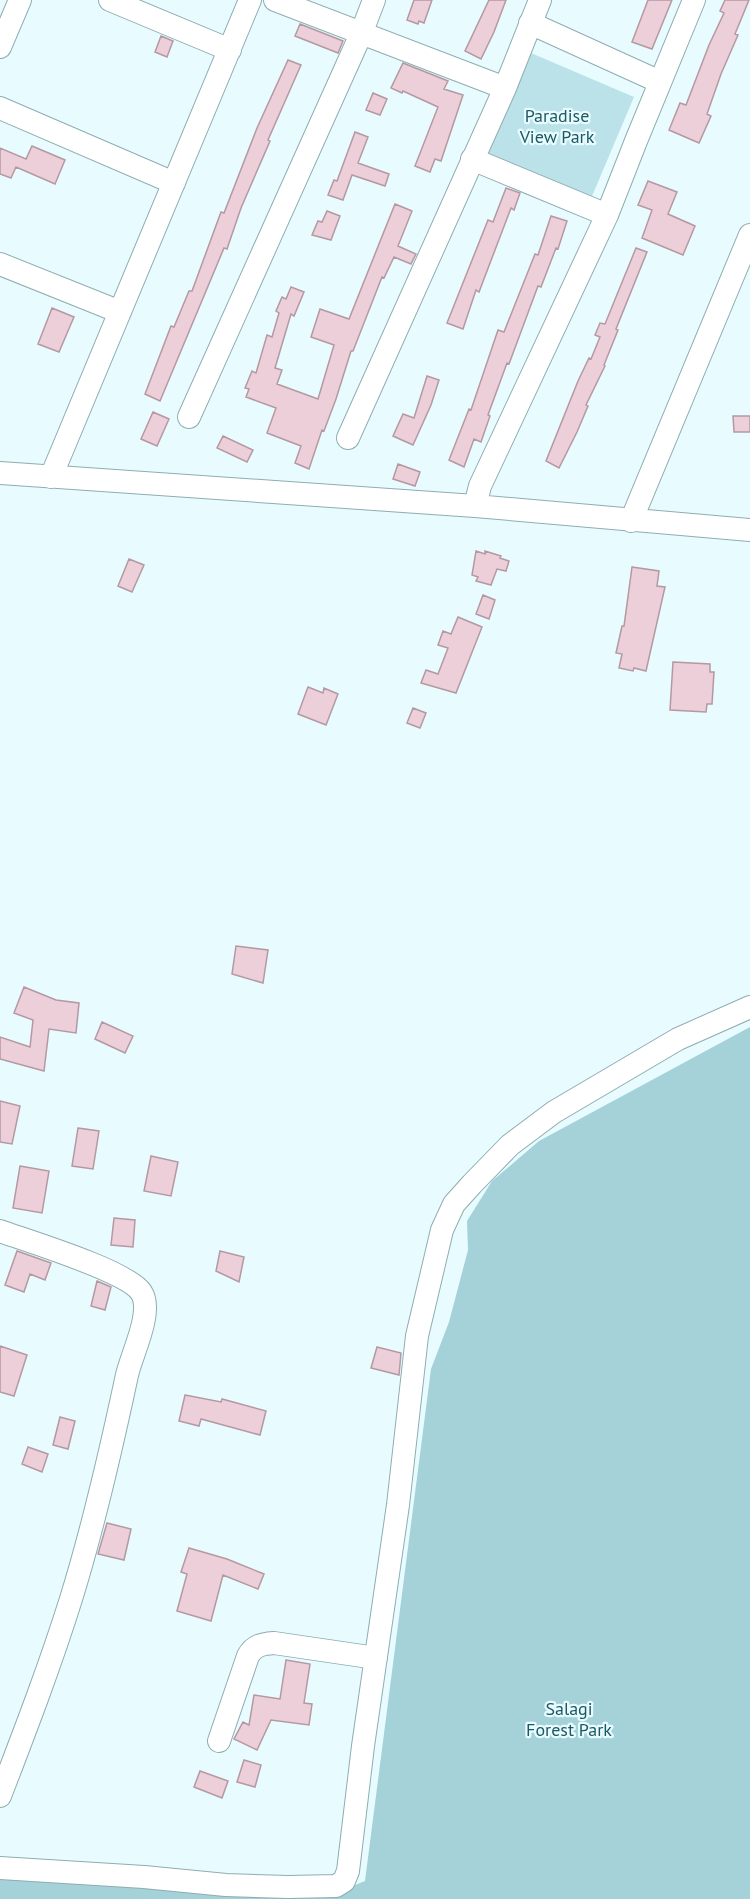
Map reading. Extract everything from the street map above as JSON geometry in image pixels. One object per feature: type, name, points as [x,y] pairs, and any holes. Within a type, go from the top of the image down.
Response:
[{"type":"street","points":[[0,47],[20,0]]},
{"type":"street","points":[[110,0],[230,50]]},
{"type":"street","points":[[51,477],[250,0]]},
{"type":"street","points":[[275,0],[505,88]]},
{"type":"street","points":[[189,417],[361,34],[374,0]]},
{"type":"street","points":[[348,438],[505,88],[540,0]]},
{"type":"street","points":[[475,506],[480,486],[608,215],[694,0]]},
{"type":"street","points":[[530,23],[660,82]]},
{"type":"street","points":[[0,108],[174,183]]},
{"type":"street","points":[[472,159],[608,215]]},
{"type":"street","points":[[632,521],[750,235]]},
{"type":"street","points":[[0,264],[120,312]]},
{"type":"street","points":[[0,473],[475,506],[750,530]]},
{"type":"street","points":[[0,1868],[144,1877],[226,1885],[336,1886],[344,1881],[348,1871],[398,1505],[417,1336],[441,1230],[454,1204],[510,1145],[554,1112],[678,1039],[750,1007]]},
{"type":"street","points":[[0,1231],[120,1275],[140,1289],[146,1305],[128,1372],[102,1488],[71,1600],[0,1796]]},
{"type":"street","points":[[219,1741],[252,1649],[274,1643],[376,1658]]},
{"type":"green space","name":"Paradise View Park","points":[[524,50],[634,97],[590,201],[480,154]]},
{"type":"green space","name":"Salagi Forest Park","points":[[750,1027],[750,1899],[0,1899],[0,1877],[348,1888],[365,1881],[431,1369],[449,1322],[468,1250],[467,1221],[492,1181],[539,1141]]},
{"type":"building","points":[[414,0],[432,0],[424,23],[419,21],[418,24],[407,20]]},
{"type":"building","points":[[489,0],[506,0],[481,59],[465,51]]},
{"type":"building","points":[[648,0],[672,0],[652,49],[632,42]]},
{"type":"building","points":[[725,0],[749,0],[707,114],[711,116],[699,143],[669,130],[680,103],[686,105],[724,13],[720,11]]},
{"type":"building","points":[[300,24],[343,41],[338,53],[295,36]]},
{"type":"building","points":[[161,36],[173,41],[167,57],[155,52]]},
{"type":"building","points":[[288,60],[301,65],[268,140],[270,141],[241,208],[227,249],[224,248],[160,401],[145,394],[171,326],[174,327],[189,291],[192,291],[221,212],[224,213],[257,128]]},
{"type":"building","points":[[403,63],[448,81],[444,89],[463,95],[441,161],[435,159],[430,172],[415,166],[438,107],[391,88]]},
{"type":"building","points":[[373,93],[387,99],[380,115],[366,110]]},
{"type":"building","points":[[355,132],[368,137],[358,163],[389,174],[385,186],[352,175],[343,200],[328,195],[334,180],[337,181]]},
{"type":"building","points":[[32,146],[65,160],[55,184],[16,167],[11,178],[0,174],[0,148],[26,159]]},
{"type":"building","points":[[648,181],[677,192],[668,214],[695,226],[683,255],[642,238],[652,210],[638,205]]},
{"type":"building","points":[[506,188],[520,193],[514,210],[511,208],[479,292],[476,290],[463,329],[447,323],[488,220],[493,222]]},
{"type":"building","points":[[395,204],[412,211],[398,246],[416,254],[411,264],[394,257],[384,278],[382,277],[353,351],[351,351],[336,399],[324,431],[322,430],[309,469],[295,463],[301,446],[267,433],[276,408],[246,397],[249,389],[245,388],[252,371],[256,373],[267,335],[272,337],[279,313],[276,311],[282,297],[286,299],[291,287],[304,292],[294,316],[291,314],[275,368],[282,370],[277,384],[318,399],[334,345],[311,337],[320,309],[349,319]]},
{"type":"building","points":[[327,211],[340,216],[331,240],[312,235],[318,221],[322,222]]},
{"type":"building","points":[[551,216],[567,221],[558,249],[556,248],[541,287],[538,286],[509,364],[507,363],[481,442],[474,439],[464,467],[449,460],[469,409],[471,410],[498,330],[504,332],[535,254],[538,255]]},
{"type":"building","points":[[636,248],[647,252],[616,329],[618,330],[605,366],[559,468],[546,461],[578,381],[600,337],[595,335],[600,323],[605,324]]},
{"type":"building","points":[[52,308],[74,317],[59,352],[38,344]]},
{"type":"building","points":[[427,376],[439,380],[431,405],[413,445],[393,436],[403,414],[414,418]]},
{"type":"building","points":[[153,412],[169,419],[157,446],[141,439]]},
{"type":"building","points":[[733,416],[750,416],[750,432],[734,432]]},
{"type":"building","points":[[223,436],[253,450],[247,462],[217,448]]},
{"type":"building","points":[[398,464],[420,472],[415,486],[393,479]]},
{"type":"building","points":[[476,551],[485,554],[485,551],[509,561],[506,571],[497,569],[491,585],[476,581],[478,577],[472,575]]},
{"type":"building","points":[[129,559],[144,565],[132,592],[118,586]]},
{"type":"building","points":[[632,567],[659,571],[657,586],[665,587],[646,671],[619,668],[622,654],[616,653],[622,626],[624,626]]},
{"type":"building","points":[[483,595],[495,600],[489,619],[476,614]]},
{"type":"building","points":[[458,617],[482,627],[456,693],[421,683],[426,670],[438,674],[448,648],[438,645],[443,631],[451,634]]},
{"type":"building","points":[[673,662],[710,664],[710,672],[714,672],[712,704],[707,704],[706,712],[670,710]]},
{"type":"building","points":[[308,687],[323,693],[324,688],[338,694],[326,725],[298,714]]},
{"type":"building","points":[[413,708],[426,713],[420,728],[407,723]]},
{"type":"building","points":[[236,946],[268,950],[263,983],[232,974]]},
{"type":"building","points":[[24,987],[56,1000],[79,1003],[76,1033],[49,1029],[44,1071],[0,1059],[0,1037],[30,1047],[33,1020],[14,1013]]},
{"type":"building","points":[[102,1022],[133,1036],[125,1053],[95,1039]]},
{"type":"building","points":[[0,1101],[20,1106],[12,1144],[0,1142]]},
{"type":"building","points":[[78,1128],[99,1131],[93,1169],[72,1166]]},
{"type":"building","points":[[151,1156],[178,1162],[171,1196],[144,1191]]},
{"type":"building","points":[[20,1166],[49,1171],[42,1213],[13,1208]]},
{"type":"building","points":[[114,1218],[135,1220],[133,1247],[111,1245]]},
{"type":"building","points":[[17,1251],[51,1263],[45,1280],[30,1274],[24,1292],[5,1285]]},
{"type":"building","points":[[220,1251],[244,1257],[239,1282],[216,1271]]},
{"type":"building","points":[[97,1281],[111,1287],[105,1310],[91,1306]]},
{"type":"building","points":[[0,1346],[27,1355],[14,1396],[0,1392]]},
{"type":"building","points":[[377,1347],[401,1353],[399,1375],[371,1368]]},
{"type":"building","points":[[185,1395],[221,1402],[222,1399],[266,1411],[260,1435],[201,1419],[199,1426],[179,1421]]},
{"type":"building","points":[[60,1417],[75,1421],[68,1449],[53,1445]]},
{"type":"building","points":[[28,1447],[48,1454],[42,1472],[22,1464]]},
{"type":"building","points":[[107,1523],[131,1529],[124,1560],[98,1554]]},
{"type":"building","points":[[189,1548],[227,1559],[264,1574],[258,1589],[223,1575],[211,1621],[177,1611],[187,1574],[181,1572]]},
{"type":"building","points":[[286,1660],[310,1664],[304,1703],[312,1704],[309,1725],[271,1720],[257,1750],[234,1739],[243,1722],[249,1725],[254,1695],[280,1699]]},
{"type":"building","points":[[244,1760],[261,1765],[255,1787],[237,1782]]},
{"type":"building","points":[[200,1771],[228,1781],[222,1798],[194,1787]]}]
